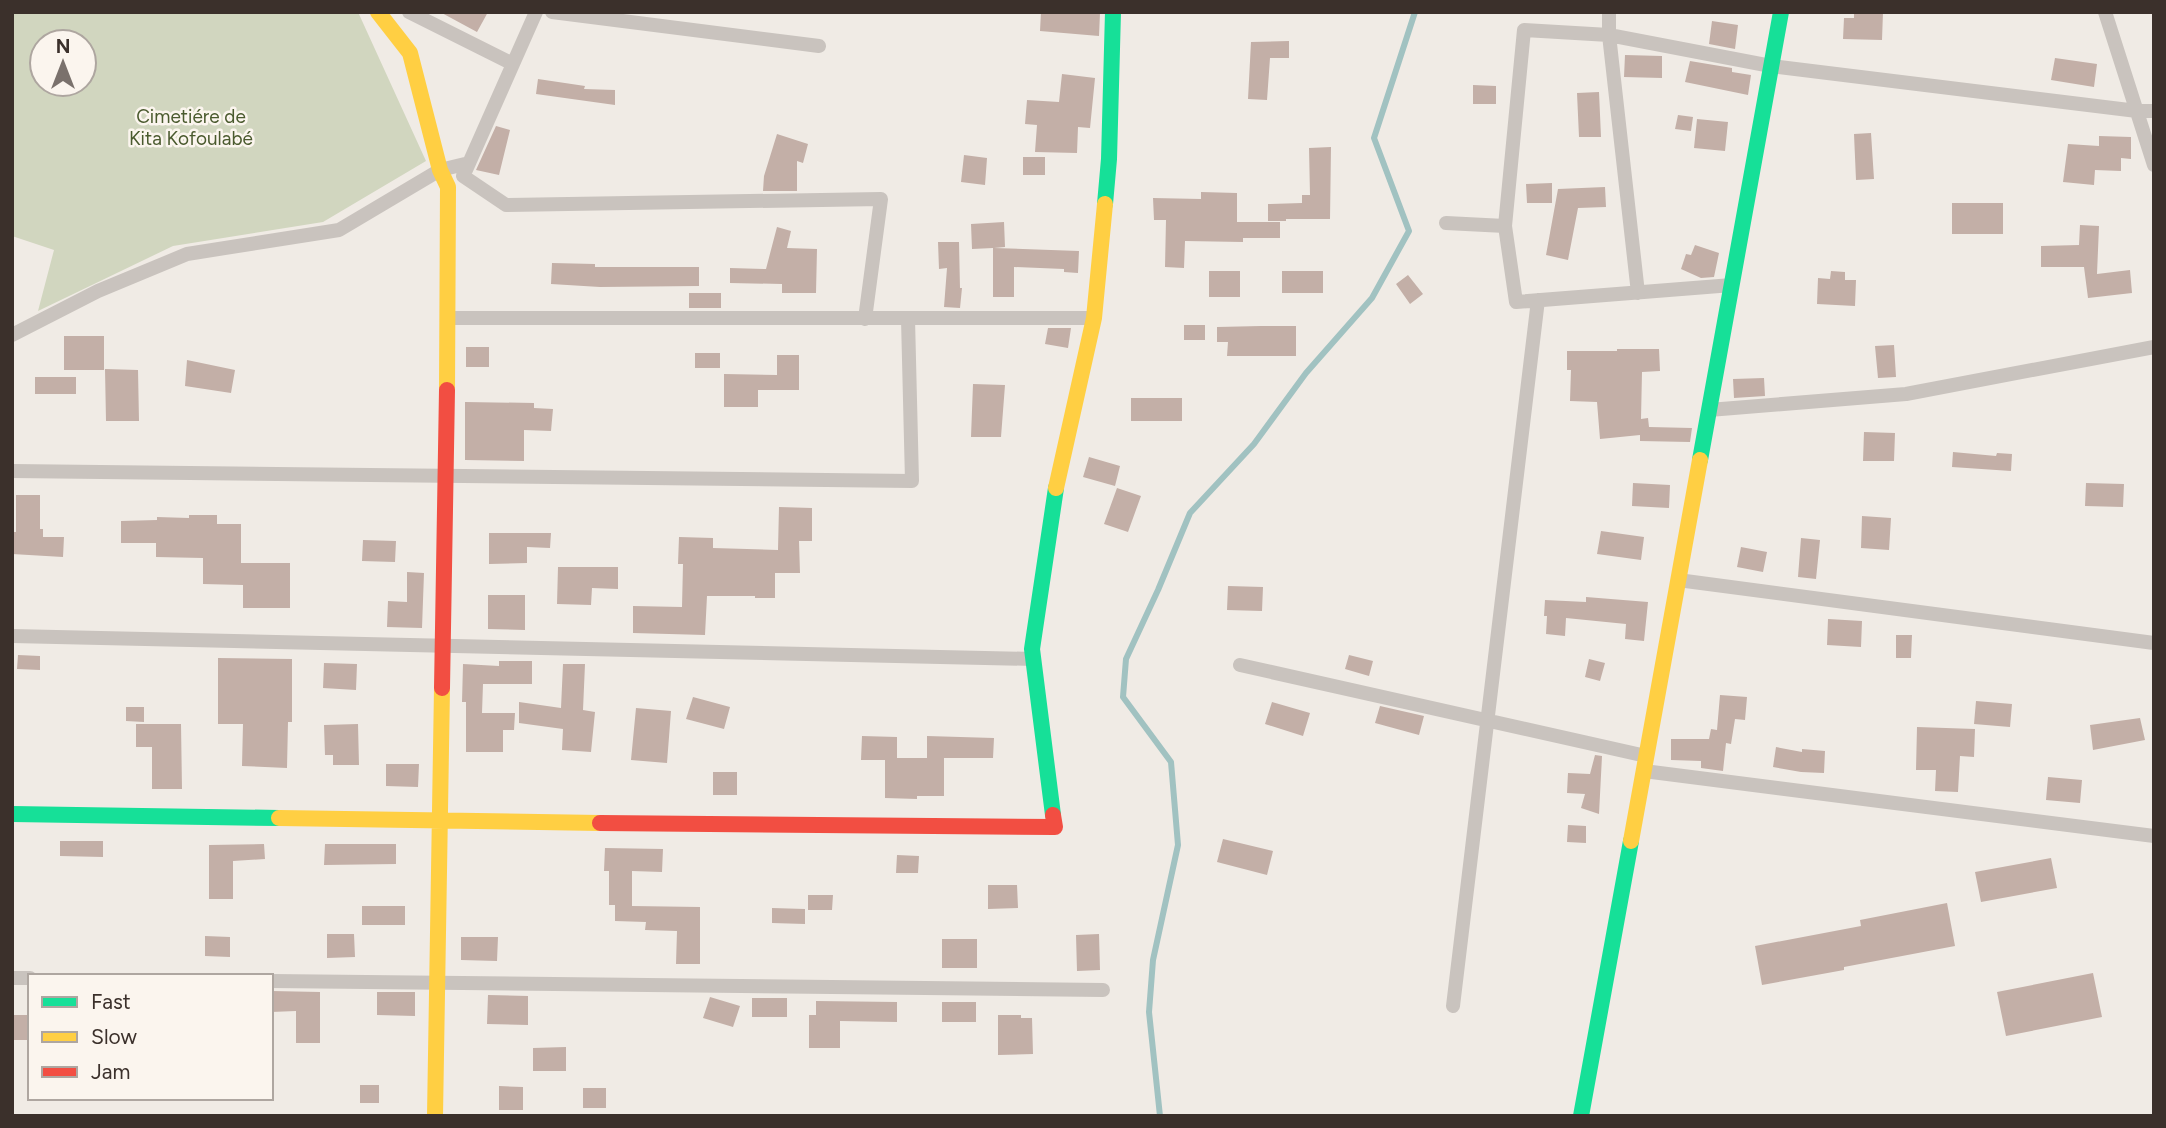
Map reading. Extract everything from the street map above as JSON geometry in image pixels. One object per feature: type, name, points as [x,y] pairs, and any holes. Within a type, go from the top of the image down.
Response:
[{"type":"street","points":[[378,12],[410,53],[440,170],[448,187],[435,1116]]},
{"type":"street","points":[[409,12],[513,64]]},
{"type":"street","points":[[448,187],[466,170],[536,12]]},
{"type":"street","points":[[552,12],[819,46]]},
{"type":"street","points":[[12,814],[1055,827],[1032,649],[1055,491],[1094,318],[1109,159],[1113,12]]},
{"type":"street","points":[[1609,12],[1609,35],[1638,293]]},
{"type":"street","points":[[1581,1116],[1781,12]]},
{"type":"street","points":[[2105,12],[2154,165]]},
{"type":"street","points":[[1732,285],[1516,302],[1505,226],[1524,30],[1609,35],[1772,66],[2154,111]]},
{"type":"street","points":[[12,335],[98,290],[187,254],[339,230],[440,170],[466,170],[506,205],[881,199],[865,319]]},
{"type":"street","points":[[1446,223],[1505,226]]},
{"type":"street","points":[[1453,1006],[1538,300]]},
{"type":"street","points":[[448,318],[1094,318]]},
{"type":"street","points":[[12,471],[912,481],[908,319]]},
{"type":"street","points":[[1709,410],[1906,394],[2154,347]]},
{"type":"street","points":[[1678,580],[2154,643]]},
{"type":"street","points":[[12,636],[1033,659]]},
{"type":"street","points":[[1240,665],[1487,720],[1645,763],[2154,836]]},
{"type":"street","points":[[273,981],[1103,990]]},
{"type":"green space","name":"Cimetiére de Kita Kofoulabé","points":[[12,12],[358,12],[426,161],[323,222],[173,246],[38,311],[54,250],[12,236]]},
{"type":"building","points":[[440,12],[488,12],[477,32]]},
{"type":"building","points":[[1041,12],[1100,13],[1099,36],[1040,31]]},
{"type":"building","points":[[1854,12],[1883,12],[1882,40],[1843,39],[1844,18],[1854,18]]},
{"type":"building","points":[[1712,21],[1738,25],[1735,49],[1709,44]]},
{"type":"building","points":[[1289,41],[1289,58],[1270,58],[1267,100],[1248,99],[1251,42]]},
{"type":"building","points":[[1625,55],[1662,56],[1662,78],[1624,77]]},
{"type":"building","points":[[2055,58],[2097,64],[2094,87],[2051,80]]},
{"type":"building","points":[[1690,61],[1732,68],[1732,72],[1751,75],[1748,95],[1685,82]]},
{"type":"building","points":[[1062,74],[1095,78],[1090,128],[1078,127],[1077,153],[1035,152],[1037,125],[1025,124],[1027,100],[1059,102]]},
{"type":"building","points":[[538,79],[585,86],[584,89],[615,90],[615,105],[536,94]]},
{"type":"building","points":[[1473,85],[1496,86],[1496,104],[1473,104]]},
{"type":"building","points":[[1599,92],[1601,137],[1579,137],[1577,93]]},
{"type":"building","points":[[1678,115],[1693,117],[1691,131],[1675,129]]},
{"type":"building","points":[[1697,119],[1728,122],[1725,151],[1694,148]]},
{"type":"building","points":[[496,126],[510,130],[499,175],[476,170]]},
{"type":"building","points":[[1871,133],[1874,179],[1856,180],[1854,134]]},
{"type":"building","points":[[777,134],[808,144],[803,163],[797,161],[797,191],[763,191],[764,176]]},
{"type":"building","points":[[2099,136],[2131,137],[2131,159],[2121,158],[2121,171],[2095,170],[2094,185],[2063,182],[2068,144],[2099,146]]},
{"type":"building","points":[[1331,147],[1330,219],[1268,221],[1268,204],[1302,203],[1302,195],[1310,195],[1309,148]]},
{"type":"building","points":[[964,155],[987,158],[985,185],[961,182]]},
{"type":"building","points":[[1023,157],[1045,157],[1045,175],[1023,175]]},
{"type":"building","points":[[1552,183],[1552,203],[1527,203],[1526,184]]},
{"type":"building","points":[[1605,187],[1606,207],[1578,208],[1568,260],[1546,255],[1558,189]]},
{"type":"building","points":[[1201,192],[1237,193],[1237,222],[1280,222],[1280,238],[1243,238],[1243,242],[1185,241],[1184,268],[1165,267],[1166,220],[1154,220],[1153,198],[1201,199]]},
{"type":"building","points":[[1952,203],[2003,203],[2003,234],[1952,234]]},
{"type":"building","points":[[1004,222],[1005,247],[994,248],[1079,251],[1078,273],[1064,272],[1064,269],[1014,267],[1014,297],[993,297],[993,248],[972,249],[971,224]]},
{"type":"building","points":[[2080,225],[2099,226],[2097,274],[2130,270],[2132,293],[2088,298],[2084,267],[2041,267],[2041,246],[2079,245]]},
{"type":"building","points":[[777,227],[791,231],[787,248],[817,249],[816,293],[782,293],[782,284],[730,283],[730,268],[766,269]]},
{"type":"building","points":[[938,242],[959,242],[962,288],[960,308],[944,307],[947,268],[939,269]]},
{"type":"building","points":[[1695,245],[1719,253],[1714,277],[1701,278],[1681,269],[1686,254],[1691,255]]},
{"type":"building","points":[[552,263],[595,264],[595,267],[699,267],[699,286],[600,287],[551,284]]},
{"type":"building","points":[[1209,271],[1240,271],[1240,297],[1209,297]]},
{"type":"building","points":[[1282,271],[1323,271],[1323,293],[1282,293]]},
{"type":"building","points":[[1831,271],[1845,272],[1845,280],[1856,280],[1855,306],[1817,304],[1818,278],[1830,279]]},
{"type":"building","points":[[1408,275],[1423,294],[1410,304],[1396,284]]},
{"type":"building","points":[[689,293],[721,293],[721,308],[689,308]]},
{"type":"building","points":[[1184,325],[1205,325],[1205,340],[1184,340]]},
{"type":"building","points":[[1296,326],[1296,356],[1227,356],[1228,342],[1217,342],[1217,327]]},
{"type":"building","points":[[1048,328],[1071,328],[1068,348],[1045,344]]},
{"type":"building","points":[[64,336],[104,336],[104,370],[64,370]]},
{"type":"building","points":[[1894,345],[1896,377],[1878,378],[1875,346]]},
{"type":"building","points":[[466,347],[489,347],[489,367],[466,367]]},
{"type":"building","points":[[1659,349],[1660,371],[1642,372],[1641,419],[1648,418],[1649,427],[1692,428],[1690,442],[1640,441],[1640,435],[1600,439],[1597,402],[1570,401],[1571,370],[1567,370],[1567,351]]},
{"type":"building","points":[[695,353],[720,353],[720,368],[695,368]]},
{"type":"building","points":[[777,355],[799,355],[799,390],[758,390],[758,407],[724,407],[724,374],[777,375]]},
{"type":"building","points":[[187,360],[235,370],[231,393],[185,386]]},
{"type":"building","points":[[105,369],[138,370],[139,421],[106,421]]},
{"type":"building","points":[[35,377],[76,377],[76,394],[35,394]]},
{"type":"building","points":[[1764,378],[1765,396],[1734,398],[1733,379]]},
{"type":"building","points":[[973,384],[1005,385],[1001,437],[971,437]]},
{"type":"building","points":[[1131,398],[1182,398],[1182,421],[1131,421]]},
{"type":"building","points":[[465,402],[534,403],[534,408],[553,409],[551,431],[524,430],[524,461],[465,460]]},
{"type":"building","points":[[1864,432],[1895,433],[1894,461],[1863,461]]},
{"type":"building","points":[[1953,452],[1996,456],[1997,453],[2012,454],[2011,471],[1952,467]]},
{"type":"building","points":[[1089,457],[1120,466],[1115,486],[1083,477]]},
{"type":"building","points":[[1633,483],[1670,485],[1669,508],[1632,506]]},
{"type":"building","points":[[2086,483],[2124,484],[2123,507],[2085,506]]},
{"type":"building","points":[[1117,488],[1141,496],[1128,532],[1104,524]]},
{"type":"building","points":[[16,495],[40,495],[40,529],[43,529],[43,537],[64,537],[63,557],[12,554],[12,532],[16,532]]},
{"type":"building","points":[[779,507],[812,508],[812,541],[799,541],[800,573],[775,573],[775,598],[707,596],[705,635],[633,633],[633,606],[682,607],[683,564],[678,564],[679,537],[713,538],[713,548],[778,550]]},
{"type":"building","points":[[189,515],[217,515],[217,524],[241,524],[241,563],[290,563],[290,608],[243,608],[243,585],[203,584],[203,558],[156,557],[156,543],[121,543],[121,521],[157,520],[157,517],[189,518]]},
{"type":"building","points":[[1862,516],[1891,518],[1889,550],[1861,548]]},
{"type":"building","points":[[1601,531],[1644,537],[1641,560],[1597,554]]},
{"type":"building","points":[[489,533],[551,533],[550,548],[527,547],[527,563],[489,564]]},
{"type":"building","points":[[1801,538],[1820,540],[1816,579],[1798,577]]},
{"type":"building","points":[[363,540],[396,541],[395,562],[362,561]]},
{"type":"building","points":[[1741,547],[1767,552],[1763,572],[1737,567]]},
{"type":"building","points":[[558,567],[618,567],[618,589],[592,588],[591,605],[557,604]]},
{"type":"building","points":[[407,572],[424,573],[422,628],[387,627],[388,601],[407,602]]},
{"type":"building","points":[[1228,586],[1263,587],[1262,611],[1227,610]]},
{"type":"building","points":[[488,595],[525,595],[525,630],[488,629]]},
{"type":"building","points":[[1586,597],[1648,602],[1644,641],[1625,639],[1626,624],[1566,618],[1565,636],[1546,634],[1545,600],[1586,602]]},
{"type":"building","points":[[1828,619],[1862,621],[1861,647],[1827,645]]},
{"type":"building","points":[[1896,635],[1912,635],[1911,658],[1896,658]]},
{"type":"building","points":[[18,655],[40,656],[40,670],[17,669]]},
{"type":"building","points":[[1349,655],[1373,661],[1369,676],[1345,669]]},
{"type":"building","points":[[218,658],[292,659],[292,722],[288,722],[287,768],[242,766],[243,724],[218,724]]},
{"type":"building","points":[[1589,659],[1605,663],[1600,681],[1585,677]]},
{"type":"building","points":[[499,661],[532,661],[532,684],[483,684],[482,713],[515,713],[514,730],[503,730],[503,752],[466,752],[466,702],[462,702],[463,664],[499,666]]},
{"type":"building","points":[[324,663],[357,664],[356,690],[323,688]]},
{"type":"building","points":[[563,664],[585,664],[583,710],[595,712],[591,752],[562,750],[563,729],[519,723],[519,702],[561,708]]},
{"type":"building","points":[[1720,695],[1747,697],[1745,720],[1735,719],[1731,744],[1726,743],[1723,771],[1701,768],[1701,761],[1671,760],[1671,739],[1709,739],[1711,729],[1717,730]]},
{"type":"building","points":[[693,697],[730,707],[724,729],[686,719]]},
{"type":"building","points":[[1976,701],[2012,704],[2010,727],[1974,724]]},
{"type":"building","points":[[1272,702],[1310,713],[1303,736],[1265,724]]},
{"type":"building","points":[[1380,706],[1424,716],[1419,735],[1375,723]]},
{"type":"building","points":[[126,707],[144,707],[144,722],[126,721]]},
{"type":"building","points":[[636,708],[671,711],[667,763],[631,760]]},
{"type":"building","points":[[2140,718],[2145,740],[2093,750],[2090,725]]},
{"type":"building","points":[[136,724],[181,724],[182,789],[152,789],[152,747],[136,747]]},
{"type":"building","points":[[358,724],[359,765],[333,765],[333,755],[325,755],[324,725]]},
{"type":"building","points":[[1917,727],[1975,729],[1974,757],[1960,756],[1958,792],[1935,791],[1936,770],[1916,770]]},
{"type":"building","points":[[862,736],[897,737],[897,758],[927,758],[927,736],[994,738],[993,758],[944,758],[944,796],[885,798],[885,760],[861,760]]},
{"type":"building","points":[[1776,747],[1802,752],[1802,749],[1825,751],[1824,773],[1773,767]]},
{"type":"building","points":[[1595,755],[1602,756],[1599,814],[1581,808],[1585,794],[1567,793],[1568,773],[1590,774]]},
{"type":"building","points":[[386,764],[419,764],[418,787],[386,786]]},
{"type":"building","points":[[713,772],[737,772],[737,795],[713,795]]},
{"type":"building","points":[[2048,777],[2082,780],[2080,803],[2046,800]]},
{"type":"building","points":[[1568,825],[1586,826],[1586,843],[1567,842]]},
{"type":"building","points":[[1223,839],[1273,851],[1267,875],[1217,862]]},
{"type":"building","points":[[60,841],[103,841],[103,857],[60,856]]},
{"type":"building","points":[[264,844],[265,859],[233,861],[233,899],[209,899],[209,845]]},
{"type":"building","points":[[325,844],[396,844],[396,864],[324,865]]},
{"type":"building","points":[[605,848],[663,849],[662,872],[632,871],[632,906],[700,907],[700,964],[676,964],[677,931],[645,930],[646,922],[615,921],[615,905],[609,905],[609,871],[604,871]]},
{"type":"building","points":[[897,855],[919,856],[918,873],[896,873]]},
{"type":"building","points":[[2051,858],[2057,888],[1981,902],[1975,872]]},
{"type":"building","points":[[988,885],[1017,885],[1018,908],[988,909]]},
{"type":"building","points":[[808,895],[833,895],[832,910],[808,910]]},
{"type":"building","points":[[1947,903],[1955,946],[1762,985],[1755,946],[1861,926],[1860,920]]},
{"type":"building","points":[[362,906],[405,906],[405,925],[362,925]]},
{"type":"building","points":[[772,908],[805,909],[805,924],[772,923]]},
{"type":"building","points":[[327,934],[354,934],[355,957],[327,958]]},
{"type":"building","points":[[1099,934],[1100,970],[1077,971],[1076,935]]},
{"type":"building","points":[[205,936],[230,937],[230,957],[205,956]]},
{"type":"building","points":[[461,937],[498,937],[497,961],[461,960]]},
{"type":"building","points":[[942,939],[977,939],[977,968],[942,968]]},
{"type":"building","points":[[2093,973],[2102,1017],[2006,1036],[1997,992]]},
{"type":"building","points":[[273,991],[320,992],[320,1043],[296,1043],[296,1011],[273,1012]]},
{"type":"building","points":[[377,992],[415,992],[415,1016],[377,1015]]},
{"type":"building","points":[[488,995],[528,996],[528,1025],[487,1024]]},
{"type":"building","points":[[710,997],[740,1006],[733,1027],[703,1018]]},
{"type":"building","points":[[752,998],[787,998],[787,1017],[752,1017]]},
{"type":"building","points":[[816,1001],[897,1002],[897,1022],[840,1021],[840,1048],[809,1048],[809,1015],[816,1015]]},
{"type":"building","points":[[942,1002],[976,1002],[976,1022],[942,1022]]},
{"type":"building","points":[[12,1015],[28,1015],[28,1040],[12,1040]]},
{"type":"building","points":[[998,1015],[1032,1018],[1033,1054],[998,1055]]},
{"type":"building","points":[[566,1047],[566,1071],[533,1071],[533,1048]]},
{"type":"building","points":[[360,1085],[379,1085],[379,1103],[360,1103]]},
{"type":"building","points":[[499,1086],[523,1087],[523,1110],[499,1110]]},
{"type":"building","points":[[583,1088],[606,1088],[606,1108],[583,1108]]},
{"type":"waterway","points":[[1160,1116],[1149,1012],[1153,960],[1178,845],[1171,762],[1123,697],[1126,659],[1190,513],[1254,444],[1306,373],[1372,298],[1409,231],[1374,138],[1415,12]]},
{"type":"traffic: fast","points":[[1105,204],[1109,159],[1113,12]]},
{"type":"traffic: fast","points":[[1700,460],[1781,12]]},
{"type":"traffic: fast","points":[[1053,815],[1032,649],[1056,488]]},
{"type":"traffic: fast","points":[[12,814],[279,818]]},
{"type":"traffic: fast","points":[[1581,1116],[1631,841]]},
{"type":"traffic: slow","points":[[378,12],[410,53],[440,170],[448,187],[447,390]]},
{"type":"traffic: slow","points":[[1056,488],[1094,318],[1105,204]]},
{"type":"traffic: slow","points":[[1631,841],[1700,460]]},
{"type":"traffic: slow","points":[[435,1116],[442,688]]},
{"type":"traffic: slow","points":[[279,818],[600,823]]},
{"type":"traffic: jam","points":[[442,688],[447,390]]},
{"type":"traffic: jam","points":[[600,823],[1055,827],[1053,815]]}]
